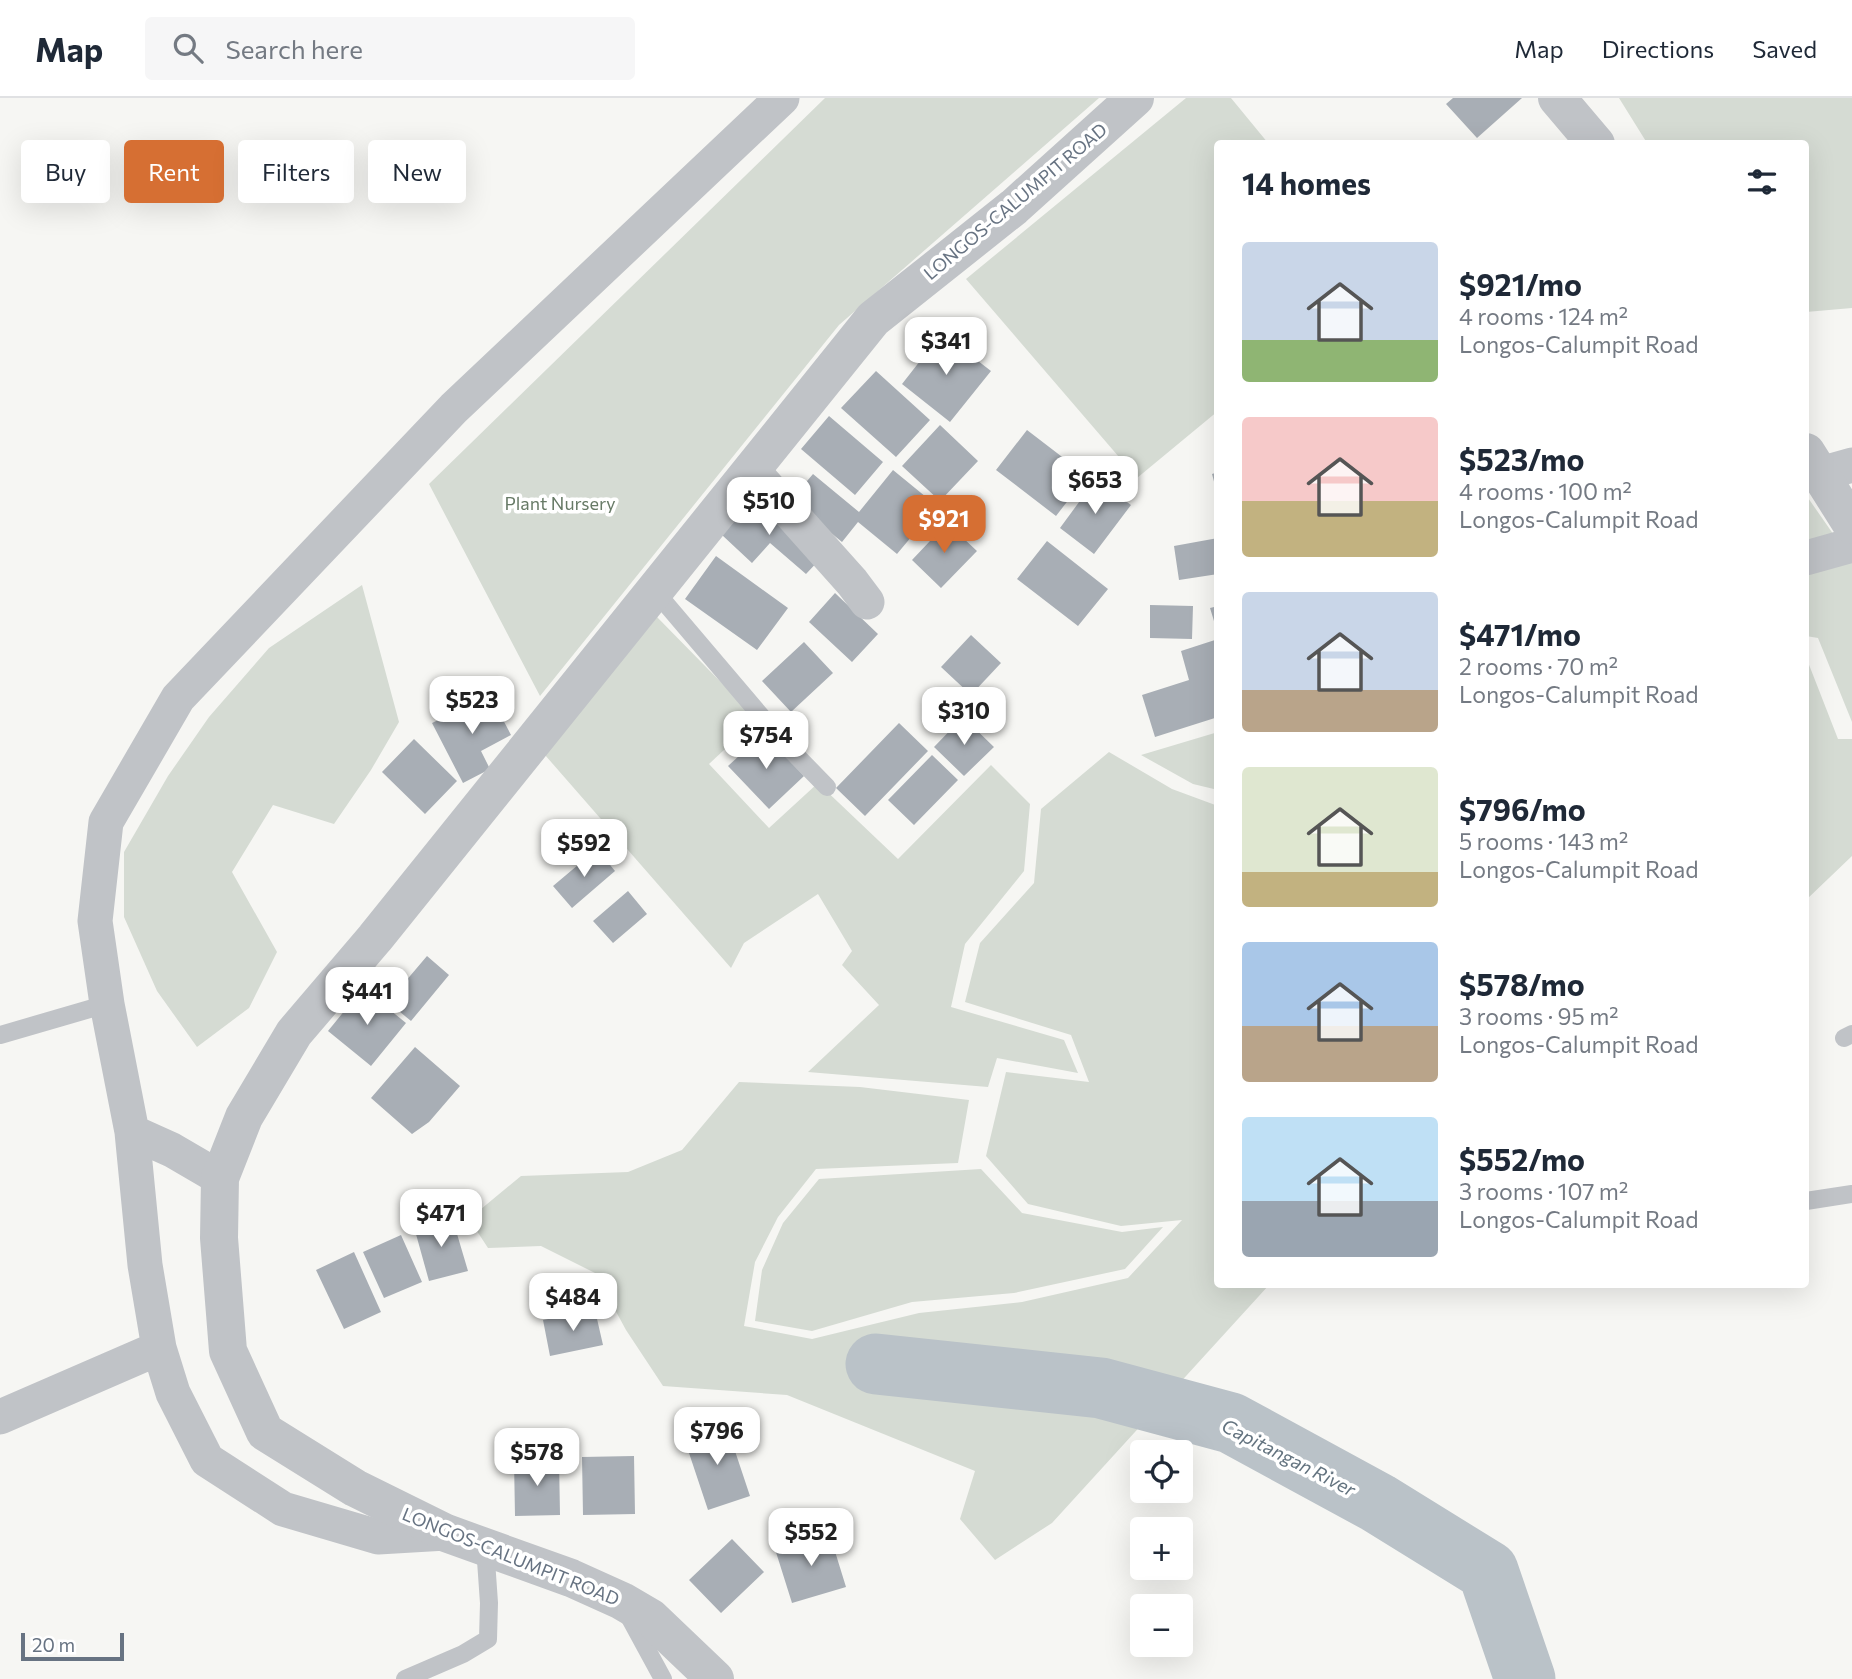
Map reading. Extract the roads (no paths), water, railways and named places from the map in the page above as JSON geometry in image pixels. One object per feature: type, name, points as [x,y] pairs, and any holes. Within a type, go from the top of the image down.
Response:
[{"type":"street","points":[[446,1533],[378,1537],[283,1509],[207,1460],[173,1393],[159,1348],[145,1265],[132,1132],[94,921],[106,822],[178,698],[454,408],[782,98]]},
{"type":"street","name":"LONGOS-CALUMPIT ROAD","points":[[715,1679],[651,1618],[622,1601],[571,1578],[446,1533],[355,1488],[265,1432],[228,1351],[219,1238],[220,1178],[244,1116],[295,1033],[375,938],[873,319],[1014,207],[1135,98]]},
{"type":"street","points":[[1557,98],[1592,140]]},
{"type":"street","points":[[1821,467],[1852,525]]},
{"type":"street","points":[[752,470],[852,582],[867,603]]},
{"type":"street","points":[[1809,557],[1852,545]]},
{"type":"street","points":[[132,1132],[172,1150],[220,1178]]},
{"type":"street","points":[[0,1417],[159,1348]]},
{"type":"lane","points":[[655,591],[785,743],[827,787]]},
{"type":"lane","points":[[0,1035],[107,1004]]},
{"type":"lane","points":[[1809,1201],[1852,1194]]},
{"type":"lane","points":[[405,1679],[463,1654],[488,1639],[489,1603],[485,1545]]},
{"type":"lane","points":[[622,1601],[663,1679]]},
{"type":"waterway","name":"Capitangan River","points":[[876,1364],[1101,1388],[1231,1423],[1378,1503],[1488,1571],[1525,1679]]},
{"type":"park label","name":"Plant Nursery","points":[[560,503]]}]
